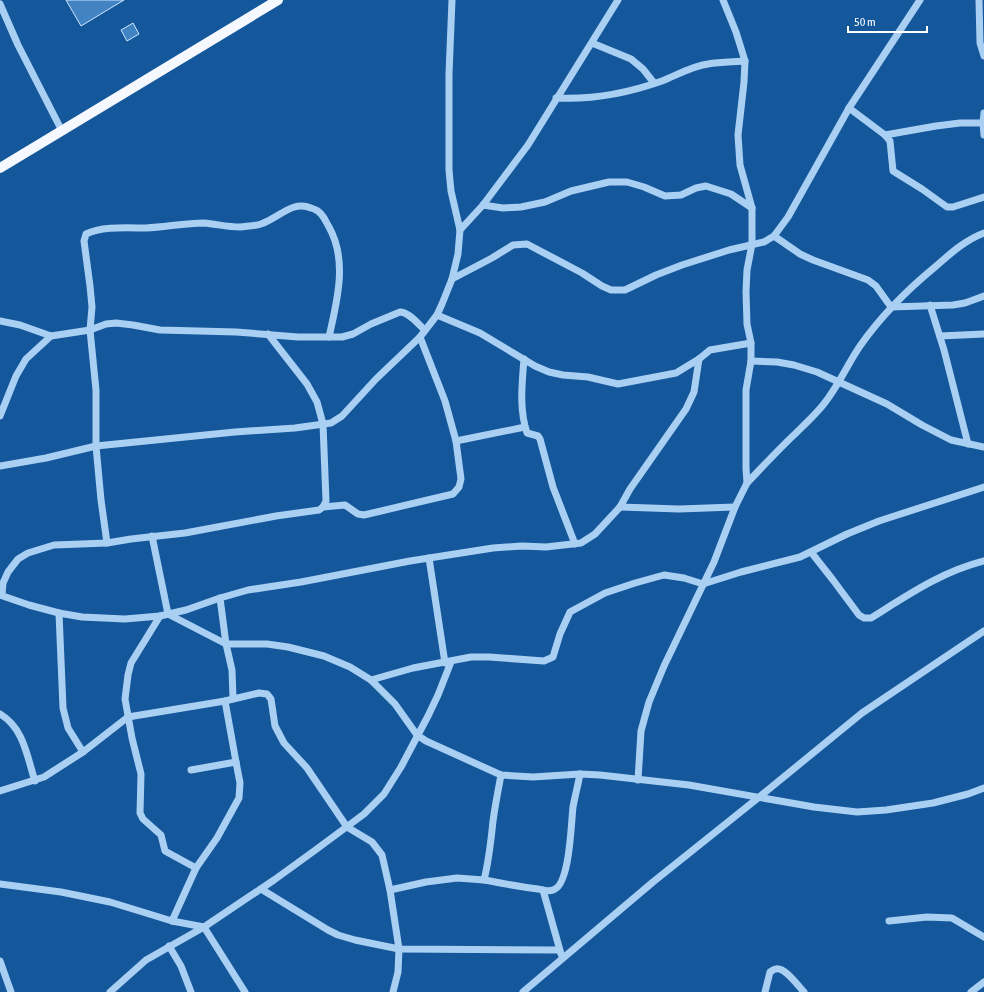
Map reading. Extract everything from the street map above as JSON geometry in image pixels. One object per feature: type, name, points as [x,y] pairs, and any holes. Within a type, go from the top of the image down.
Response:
[{"type":"main road","points":[[0,168],[278,0]]},
{"type":"street","points":[[0,466],[46,458],[96,446],[235,432],[295,428],[331,423],[342,416],[376,379],[420,337],[437,315],[452,279],[458,254],[460,230],[451,191],[449,170],[449,74],[452,0]]},
{"type":"street","points":[[460,230],[483,205],[528,145],[618,0]]},
{"type":"street","points":[[723,0],[736,32],[745,61],[738,128],[740,164],[752,208],[752,244],[747,270],[746,292],[747,324],[751,343],[751,361],[746,390],[746,461],[748,483]]},
{"type":"street","points":[[452,279],[513,245],[527,244],[538,248],[602,286],[611,290],[625,290],[656,275],[682,265],[752,244],[764,242],[774,236],[788,217],[849,108],[920,0]]},
{"type":"street","points":[[979,0],[981,29],[980,43],[984,56]]},
{"type":"street","points":[[0,4],[18,45],[62,131]]},
{"type":"street","points":[[592,43],[631,59],[643,69],[654,84]]},
{"type":"street","points":[[556,98],[572,99],[605,96],[654,84],[695,67],[708,64],[745,61]]},
{"type":"street","points":[[849,108],[885,135],[890,141],[893,171],[947,207],[953,207],[984,197]]},
{"type":"street","points":[[984,113],[984,135]]},
{"type":"street","points":[[885,135],[960,123],[983,123]]},
{"type":"street","points":[[483,205],[503,208],[521,206],[544,202],[571,191],[609,182],[627,182],[665,196],[682,195],[696,188],[706,186],[731,194],[752,208]]},
{"type":"street","points":[[107,543],[96,446],[96,390],[90,330],[92,307],[84,242],[86,234],[93,230],[149,228],[180,224],[206,223],[234,227],[252,226],[262,224],[278,216],[289,208],[298,205],[306,206],[319,211],[332,232],[339,254],[340,279],[329,337]]},
{"type":"street","points":[[638,780],[641,730],[650,702],[664,666],[720,548],[736,507],[748,483],[769,459],[812,418],[824,404],[840,382],[860,347],[877,323],[891,307],[949,254],[971,238],[984,233]]},
{"type":"street","points":[[774,236],[800,254],[868,280],[876,286],[891,307]]},
{"type":"street","points":[[891,307],[953,305],[965,303],[984,296]]},
{"type":"street","points":[[930,305],[940,336],[968,444]]},
{"type":"street","points":[[0,321],[20,325],[51,336],[90,330],[106,324],[116,323],[160,330],[236,332],[298,337],[342,337],[353,334],[371,324],[403,312],[408,314],[425,330]]},
{"type":"street","points":[[437,315],[480,333],[535,366],[549,372],[588,377],[618,384],[676,373],[699,359],[710,350],[751,343]]},
{"type":"street","points":[[268,334],[307,384],[317,402],[323,424],[326,501],[323,507]]},
{"type":"street","points":[[940,336],[984,334]]},
{"type":"street","points":[[0,416],[16,376],[26,359],[51,336]]},
{"type":"street","points":[[420,337],[445,401],[456,441],[461,480],[459,487],[453,494],[364,515],[358,514],[345,505],[323,507],[319,510],[276,516],[210,529],[107,543],[54,545],[28,553],[18,559],[8,572],[3,583],[1,595],[29,605],[82,617],[125,619],[160,616],[186,610],[248,590],[429,558],[493,548],[522,546],[546,547],[581,543],[595,534],[620,507],[641,472],[686,409],[694,392],[699,359]]},
{"type":"street","points":[[524,359],[522,395],[525,427],[527,433],[538,436],[540,439],[553,487],[575,544]]},
{"type":"street","points":[[751,361],[777,362],[818,372],[887,404],[951,440],[984,447]]},
{"type":"street","points":[[456,441],[525,427]]},
{"type":"street","points":[[371,680],[413,668],[471,657],[549,660],[553,657],[560,634],[570,612],[605,593],[635,583],[664,576],[684,578],[703,584],[741,572],[800,557],[847,534],[879,521],[984,487]]},
{"type":"street","points":[[620,507],[679,509],[736,507]]},
{"type":"street","points":[[152,536],[168,614]]},
{"type":"street","points":[[810,552],[833,580],[859,616],[864,618],[871,618],[936,578],[959,568],[984,560]]},
{"type":"street","points":[[110,992],[146,960],[204,926],[261,889],[347,827],[364,814],[384,794],[401,767],[438,695],[448,662],[429,558]]},
{"type":"street","points":[[172,920],[196,868],[217,838],[240,798],[240,783],[236,762],[229,700],[232,670],[226,644],[220,598]]},
{"type":"street","points":[[59,613],[63,708],[68,728],[83,752]]},
{"type":"street","points":[[168,614],[226,644],[267,644],[288,647],[324,656],[350,667],[371,680],[395,704],[417,735],[426,741],[501,775],[533,777],[580,774],[600,775],[716,789],[758,798],[857,812],[886,810],[933,803],[968,794],[984,788]]},
{"type":"street","points":[[160,616],[131,664],[125,699],[132,738],[141,774],[140,807],[143,819],[161,835],[166,851],[196,868]]},
{"type":"street","points":[[523,992],[653,882],[862,713],[984,631]]},
{"type":"street","points":[[0,791],[44,777],[83,752],[128,717],[229,700],[259,693],[267,694],[271,699],[275,726],[279,736],[307,768],[347,827],[372,842],[382,855],[390,890],[399,949],[398,972],[393,992]]},
{"type":"street","points":[[0,714],[15,726],[23,740],[35,781]]},
{"type":"street","points":[[192,770],[236,762]]},
{"type":"street","points":[[390,890],[426,882],[457,878],[484,880],[523,888],[543,890],[553,890],[559,887],[569,853],[573,807],[580,774]]},
{"type":"street","points":[[484,880],[489,862],[493,822],[501,775]]},
{"type":"street","points":[[0,884],[61,892],[110,902],[172,920],[204,926],[245,992]]},
{"type":"street","points":[[261,889],[328,930],[338,935],[355,940],[399,949],[559,950]]},
{"type":"street","points":[[543,890],[559,950],[563,958]]},
{"type":"street","points":[[888,921],[927,917],[952,918],[984,937]]},
{"type":"street","points":[[169,946],[181,966],[191,992]]},
{"type":"street","points":[[0,961],[11,992]]},
{"type":"street","points":[[765,992],[770,972],[776,969],[781,969],[790,976],[804,992]]},
{"type":"street","points":[[971,992],[984,982]]},
{"type":"building","points":[[66,0],[124,0],[81,26]]},
{"type":"building","points":[[133,23],[139,34],[127,41],[121,30]]}]
